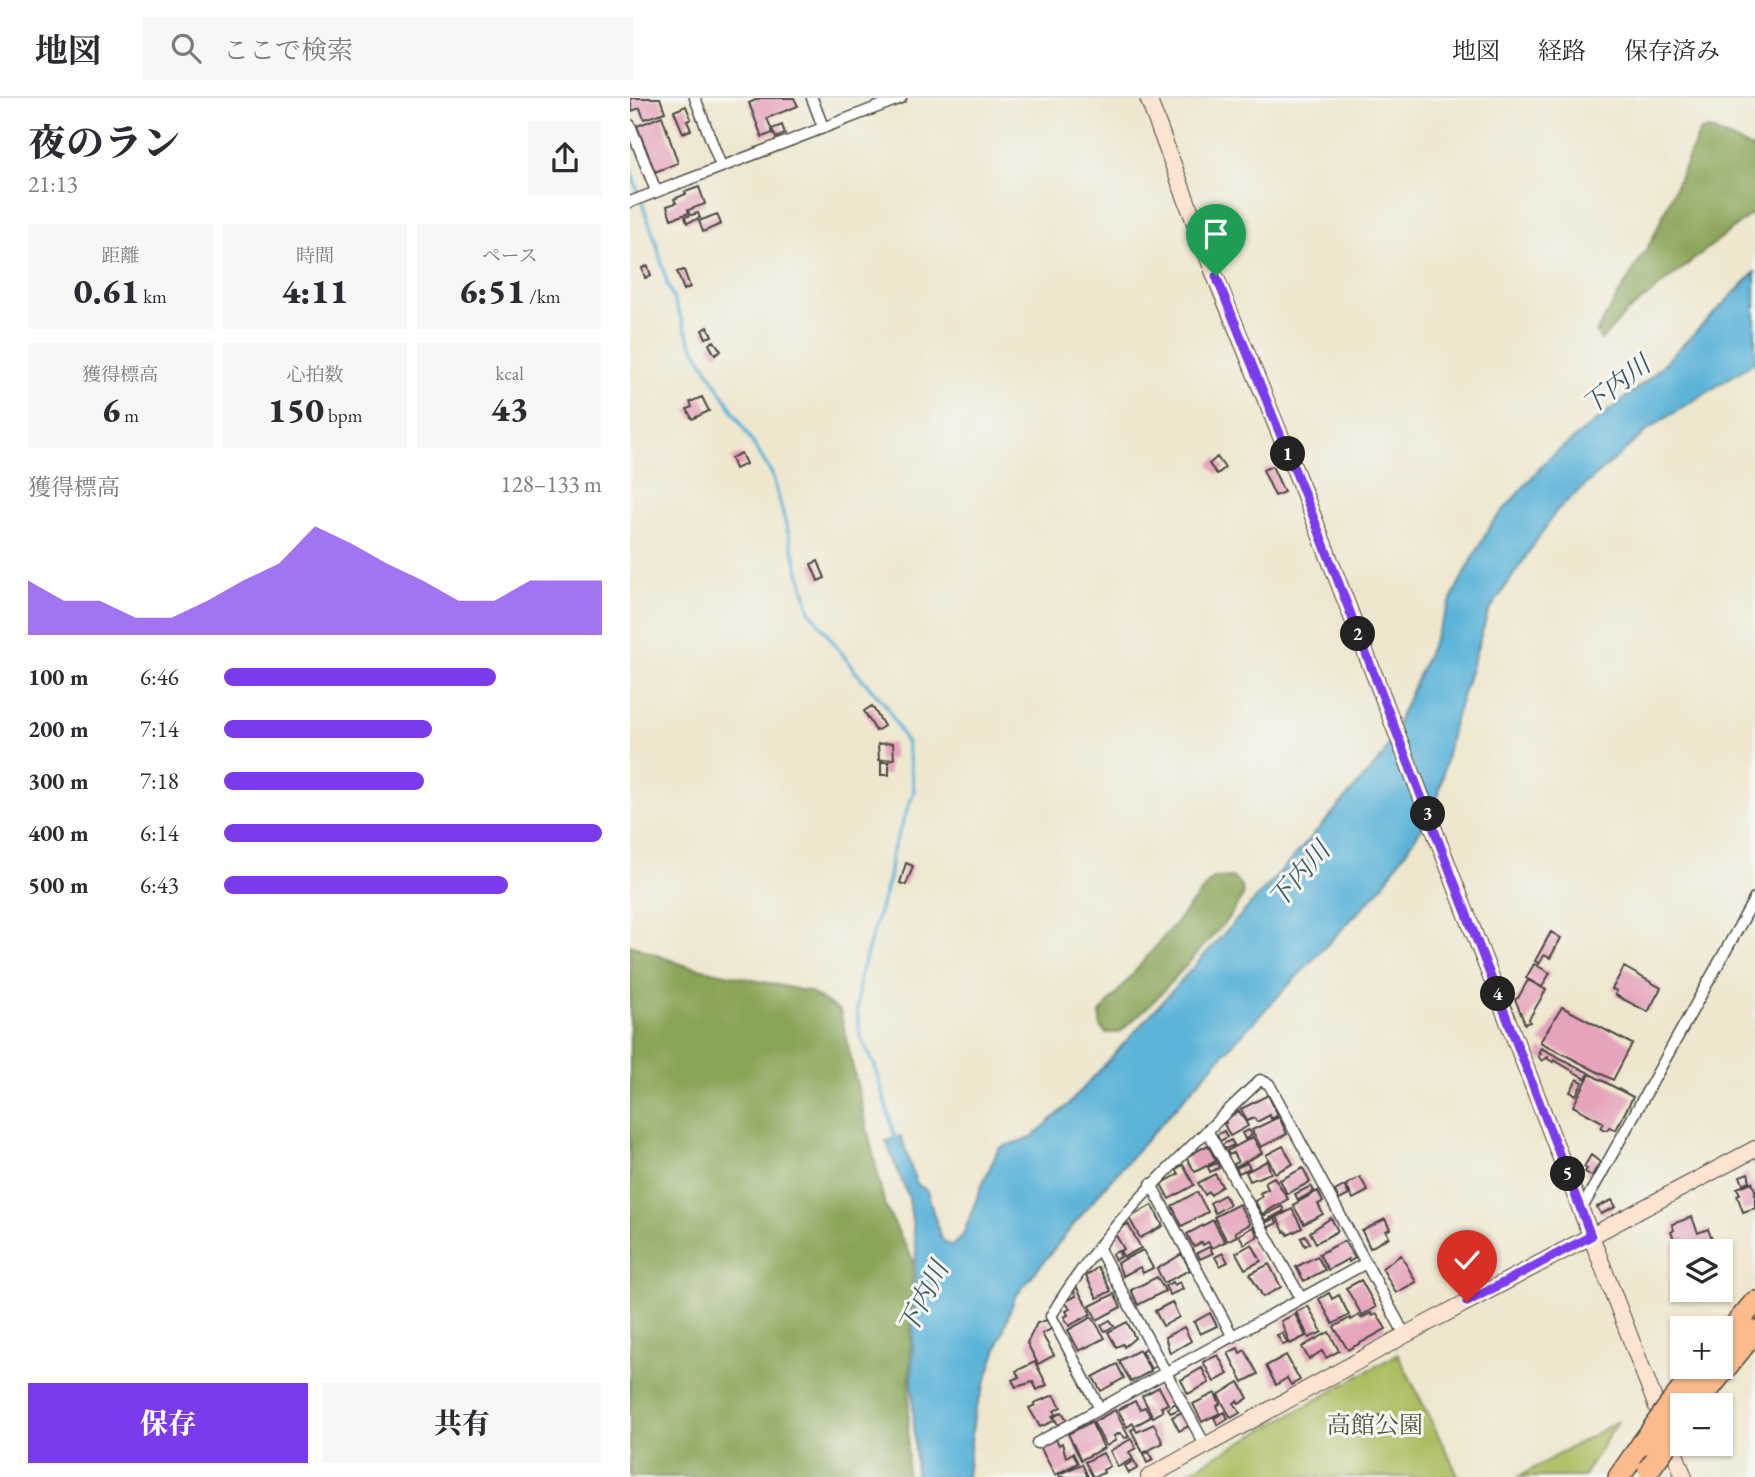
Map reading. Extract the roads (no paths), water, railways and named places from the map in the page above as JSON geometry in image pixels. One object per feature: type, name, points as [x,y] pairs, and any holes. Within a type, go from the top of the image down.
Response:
[{"type":"highway","points":[[1733,1328],[1755,1302]]},
{"type":"highway","points":[[1706,1393],[1755,1331]]},
{"type":"highway","points":[[1619,1477],[1690,1379]]},
{"type":"highway","points":[[1646,1473],[1670,1439]]},
{"type":"main road","points":[[1148,98],[1685,1477]]},
{"type":"main road","points":[[1149,1477],[1405,1335],[1755,1149]]},
{"type":"street","points":[[695,98],[721,166]]},
{"type":"street","points":[[812,98],[823,127]]},
{"type":"street","points":[[631,202],[901,98]]},
{"type":"street","points":[[630,125],[653,192]]},
{"type":"street","points":[[1581,1210],[1755,898]]},
{"type":"street","points":[[1100,1409],[1051,1316],[1098,1247],[1151,1184],[1260,1080],[1269,1084],[1405,1335]]},
{"type":"street","points":[[1208,1130],[1301,1298]]},
{"type":"street","points":[[1151,1184],[1233,1337]]},
{"type":"street","points":[[1098,1247],[1205,1445]]},
{"type":"street","points":[[1037,1443],[1366,1263]]},
{"type":"water","name":"下内川","points":[[1755,272],[1755,362],[1650,428],[1557,510],[1488,613],[1453,726],[1436,807],[1380,889],[1226,1051],[1101,1191],[1015,1297],[974,1415],[967,1477],[916,1477],[912,1379],[916,1249],[909,1199],[886,1141],[901,1136],[916,1183],[927,1191],[941,1239],[952,1246],[963,1235],[999,1148],[1032,1137],[1068,1105],[1383,756],[1457,587],[1492,523],[1547,460],[1650,378]]},
{"type":"waterway","points":[[630,169],[656,242],[667,283],[691,343],[772,474],[810,611],[855,671],[886,705],[907,744],[914,791],[892,852],[889,878],[859,980],[857,1012],[861,1038],[875,1066],[896,1141]]},
{"type":"park label","name":"高館公園","points":[[1375,1425]]}]
